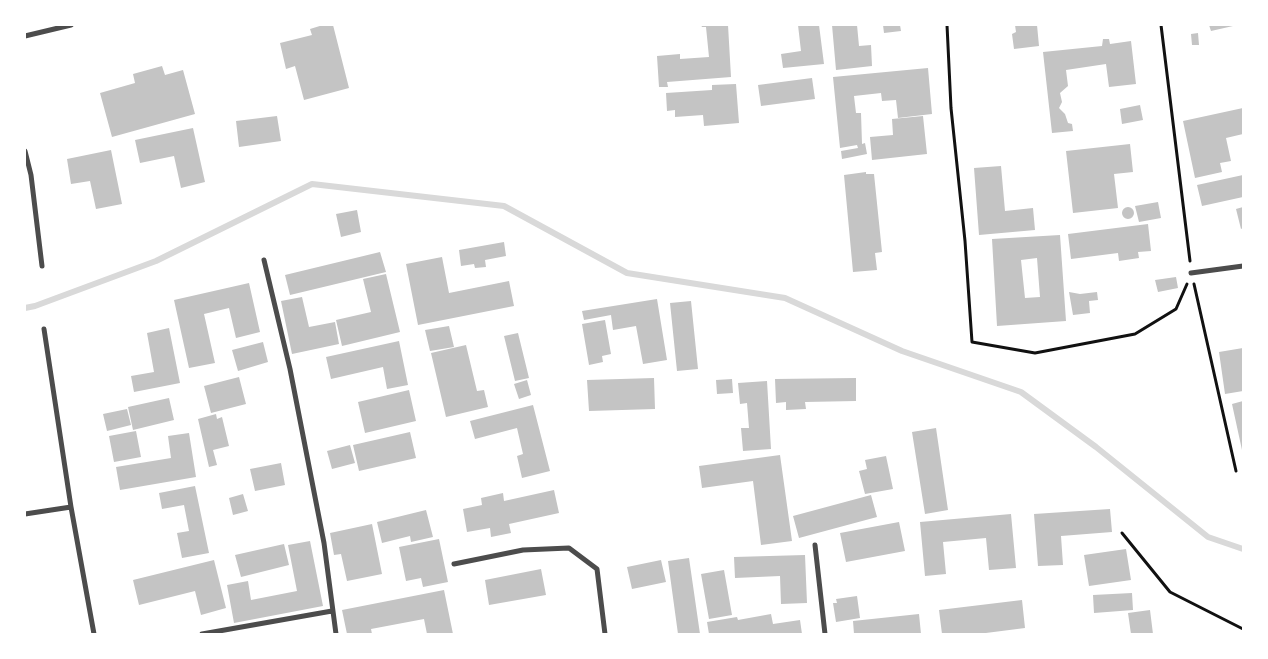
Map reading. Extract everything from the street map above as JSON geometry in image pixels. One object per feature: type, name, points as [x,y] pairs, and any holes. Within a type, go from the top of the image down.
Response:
[{"type":"street","points":[[25,36],[71,25]]},
{"type":"street","points":[[25,151],[31,175],[42,266]]},
{"type":"street","points":[[264,260],[290,369],[324,543],[336,634]]},
{"type":"street","points":[[1191,273],[1243,266]]},
{"type":"street","points":[[44,329],[94,634]]},
{"type":"street","points":[[25,514],[72,507]]},
{"type":"street","points":[[815,545],[825,634]]},
{"type":"street","points":[[454,564],[523,550],[569,548],[597,569],[605,634]]},
{"type":"street","points":[[202,634],[332,611]]},
{"type":"path","points":[[947,25],[951,108],[965,241],[972,342],[1035,353],[1135,334],[1176,309],[1191,273]]},
{"type":"path","points":[[1161,25],[1191,273],[1236,471]]},
{"type":"path","points":[[1122,533],[1170,592],[1243,629]]},
{"type":"building","points":[[323,25],[333,25],[349,88],[304,100],[295,66],[286,69],[280,43],[312,35],[310,29]]},
{"type":"building","points":[[701,25],[728,25],[731,77],[667,82],[668,87],[659,87],[657,56],[680,54],[680,59],[709,57],[706,27]]},
{"type":"building","points":[[798,25],[819,25],[824,64],[783,68],[781,54],[801,51]]},
{"type":"building","points":[[832,25],[857,25],[859,46],[871,45],[872,66],[836,70]]},
{"type":"building","points":[[883,25],[900,25],[901,31],[884,33]]},
{"type":"building","points":[[1015,25],[1037,25],[1039,46],[1014,49],[1012,34],[1016,32]]},
{"type":"building","points":[[1209,25],[1233,25],[1233,26],[1211,31]]},
{"type":"building","points":[[1198,33],[1199,45],[1192,45],[1191,34]]},
{"type":"building","points":[[1103,39],[1109,39],[1110,44],[1131,41],[1136,84],[1109,87],[1106,64],[1066,70],[1068,86],[1060,93],[1062,102],[1059,108],[1065,114],[1068,123],[1072,124],[1073,131],[1052,133],[1043,52],[1102,46]]},
{"type":"building","points":[[162,66],[165,75],[183,70],[195,114],[112,137],[100,93],[135,83],[133,74]]},
{"type":"building","points":[[928,68],[932,114],[898,118],[896,100],[882,101],[881,93],[854,96],[856,113],[861,113],[862,144],[865,143],[867,154],[842,159],[841,151],[858,148],[857,145],[840,148],[833,77]]},
{"type":"building","points":[[812,78],[815,99],[761,106],[758,85]]},
{"type":"building","points":[[736,84],[739,123],[704,126],[703,115],[675,117],[675,110],[667,111],[666,93],[712,90],[712,85]]},
{"type":"building","points":[[1140,105],[1143,120],[1122,124],[1120,109]]},
{"type":"building","points":[[1243,108],[1243,134],[1226,138],[1231,161],[1220,163],[1222,172],[1195,178],[1183,121]]},
{"type":"building","points":[[277,116],[281,141],[239,147],[236,121]]},
{"type":"building","points":[[923,116],[927,154],[872,160],[870,137],[893,135],[892,119]]},
{"type":"building","points":[[193,128],[205,182],[181,188],[174,156],[140,163],[135,140]]},
{"type":"building","points":[[1130,144],[1133,172],[1114,174],[1118,208],[1073,213],[1066,151]]},
{"type":"building","points":[[111,150],[122,204],[96,209],[90,181],[71,184],[67,159]]},
{"type":"building","points":[[1001,166],[1005,211],[1033,208],[1035,230],[979,235],[974,168]]},
{"type":"building","points":[[866,172],[866,174],[874,174],[882,252],[875,253],[877,270],[853,272],[844,175]]},
{"type":"building","points":[[1243,175],[1243,197],[1202,206],[1197,185]]},
{"type":"building","points":[[1158,202],[1161,218],[1139,222],[1135,206]]},
{"type":"building","points":[[1130,207],[1133,208],[1133,218],[1126,219],[1123,218],[1122,211],[1123,208]]},
{"type":"building","points":[[1243,207],[1243,228],[1241,229],[1236,209]]},
{"type":"building","points":[[357,210],[361,232],[341,237],[336,214]]},
{"type":"building","points":[[1148,224],[1151,251],[1138,252],[1139,258],[1119,261],[1118,253],[1071,259],[1068,234]]},
{"type":"building","points":[[1060,235],[1066,321],[997,326],[992,239]],"holes":[[[1037,258],[1040,297],[1025,298],[1021,260]]]},
{"type":"building","points":[[504,242],[506,256],[485,260],[486,267],[475,268],[474,264],[461,266],[459,250]]},
{"type":"building","points":[[380,252],[386,272],[290,295],[285,275]]},
{"type":"building","points":[[442,257],[449,293],[509,281],[514,306],[418,325],[406,264]]},
{"type":"building","points":[[386,274],[400,332],[342,346],[336,320],[371,312],[363,279]]},
{"type":"building","points":[[1176,277],[1178,288],[1158,292],[1155,280]]},
{"type":"building","points":[[249,283],[260,332],[236,338],[229,308],[204,314],[215,363],[189,368],[174,300]]},
{"type":"building","points":[[1069,292],[1080,294],[1097,292],[1098,300],[1089,301],[1090,313],[1073,315]]},
{"type":"building","points":[[302,297],[309,327],[335,322],[339,344],[292,354],[281,301]]},
{"type":"building","points":[[657,299],[667,360],[643,364],[636,326],[613,330],[611,315],[584,320],[582,311]]},
{"type":"building","points":[[691,301],[698,369],[677,371],[670,303]]},
{"type":"building","points":[[605,320],[611,354],[602,356],[603,362],[589,365],[582,324]]},
{"type":"building","points":[[449,326],[454,347],[430,351],[425,330]]},
{"type":"building","points":[[169,328],[180,383],[134,392],[131,376],[154,372],[147,333]]},
{"type":"building","points":[[518,333],[529,378],[515,381],[504,336]]},
{"type":"building","points":[[399,341],[408,385],[387,389],[383,367],[331,379],[326,357]]},
{"type":"building","points":[[263,342],[268,362],[238,371],[232,350]]},
{"type":"building","points":[[466,345],[477,391],[484,390],[488,407],[446,417],[431,353]]},
{"type":"building","points":[[1243,348],[1243,391],[1225,394],[1219,352]]},
{"type":"building","points":[[239,377],[246,404],[211,413],[204,386]]},
{"type":"building","points":[[654,378],[655,409],[589,411],[587,380]]},
{"type":"building","points":[[856,378],[856,401],[805,402],[806,409],[786,410],[786,402],[776,403],[775,379]]},
{"type":"building","points":[[732,379],[733,393],[717,394],[716,380]]},
{"type":"building","points":[[527,380],[531,395],[519,399],[514,384]]},
{"type":"building","points":[[767,381],[771,449],[743,451],[741,428],[749,428],[747,403],[740,404],[738,383]]},
{"type":"building","points":[[409,390],[416,421],[365,433],[358,402]]},
{"type":"building","points":[[169,398],[174,420],[133,430],[128,407]]},
{"type":"building","points":[[1243,401],[1243,450],[1242,450],[1232,404]]},
{"type":"building","points":[[533,405],[550,471],[522,478],[517,456],[523,454],[517,428],[475,439],[470,421]]},
{"type":"building","points":[[127,409],[131,425],[107,431],[103,414]]},
{"type":"building","points":[[216,414],[217,419],[222,417],[229,446],[213,450],[217,465],[209,467],[198,419]]},
{"type":"building","points":[[936,428],[948,510],[925,514],[912,432]]},
{"type":"building","points":[[136,431],[141,457],[114,462],[109,436]]},
{"type":"building","points":[[410,432],[416,458],[359,471],[353,445]]},
{"type":"building","points":[[189,433],[196,477],[120,490],[116,467],[171,458],[168,436]]},
{"type":"building","points":[[350,445],[355,463],[332,469],[327,451]]},
{"type":"building","points":[[780,455],[792,541],[761,545],[753,481],[702,488],[699,466]]},
{"type":"building","points":[[886,456],[893,489],[865,494],[859,471],[867,469],[865,460]]},
{"type":"building","points":[[281,463],[285,485],[255,491],[250,469]]},
{"type":"building","points":[[195,486],[209,553],[182,558],[177,533],[189,531],[184,505],[162,509],[159,493]]},
{"type":"building","points":[[554,490],[559,513],[509,524],[511,533],[491,537],[490,528],[467,532],[463,509],[482,505],[481,498],[503,493],[504,501]]},
{"type":"building","points":[[243,494],[248,511],[233,515],[229,498]]},
{"type":"building","points":[[871,495],[877,517],[799,538],[793,516]]},
{"type":"building","points":[[1110,509],[1112,532],[1061,536],[1063,565],[1038,566],[1034,514]]},
{"type":"building","points":[[426,510],[433,537],[411,542],[410,536],[382,543],[377,522]]},
{"type":"building","points":[[1011,514],[1016,568],[989,570],[986,538],[943,542],[946,574],[925,576],[920,522]]},
{"type":"building","points":[[899,522],[905,551],[846,562],[840,533]]},
{"type":"building","points":[[372,524],[382,574],[347,581],[341,554],[334,555],[330,533]]},
{"type":"building","points":[[439,539],[448,582],[423,587],[421,578],[406,581],[399,547]]},
{"type":"building","points":[[310,541],[323,606],[234,623],[227,585],[248,581],[251,600],[297,591],[288,545]]},
{"type":"building","points":[[284,544],[289,565],[241,577],[235,555]]},
{"type":"building","points":[[1126,549],[1131,580],[1089,586],[1084,555]]},
{"type":"building","points":[[805,555],[807,603],[781,604],[780,576],[735,578],[734,557]]},
{"type":"building","points":[[689,558],[700,634],[678,634],[668,561]]},
{"type":"building","points":[[214,560],[226,608],[201,615],[195,591],[139,605],[133,580]]},
{"type":"building","points":[[661,560],[666,582],[632,589],[627,567]]},
{"type":"building","points":[[541,569],[546,595],[489,605],[485,580]]},
{"type":"building","points":[[724,570],[732,615],[709,619],[701,574]]},
{"type":"building","points":[[444,590],[453,634],[427,634],[424,619],[371,629],[372,634],[347,634],[342,610]]},
{"type":"building","points":[[1132,593],[1133,610],[1094,613],[1093,595]]},
{"type":"building","points":[[857,596],[860,618],[836,622],[833,603],[837,603],[836,599]]},
{"type":"building","points":[[1022,600],[1025,628],[978,634],[942,634],[939,610]]},
{"type":"building","points":[[1150,610],[1153,634],[1131,634],[1128,613]]},
{"type":"building","points":[[771,614],[773,624],[800,620],[802,634],[709,634],[707,622],[737,617],[738,620]]},
{"type":"building","points":[[919,614],[921,634],[854,634],[853,621]]},
{"type":"waterway","points":[[25,308],[156,261],[312,184],[504,206],[627,273],[785,298],[902,351],[1021,392],[1096,447],[1208,537],[1243,549]]}]
